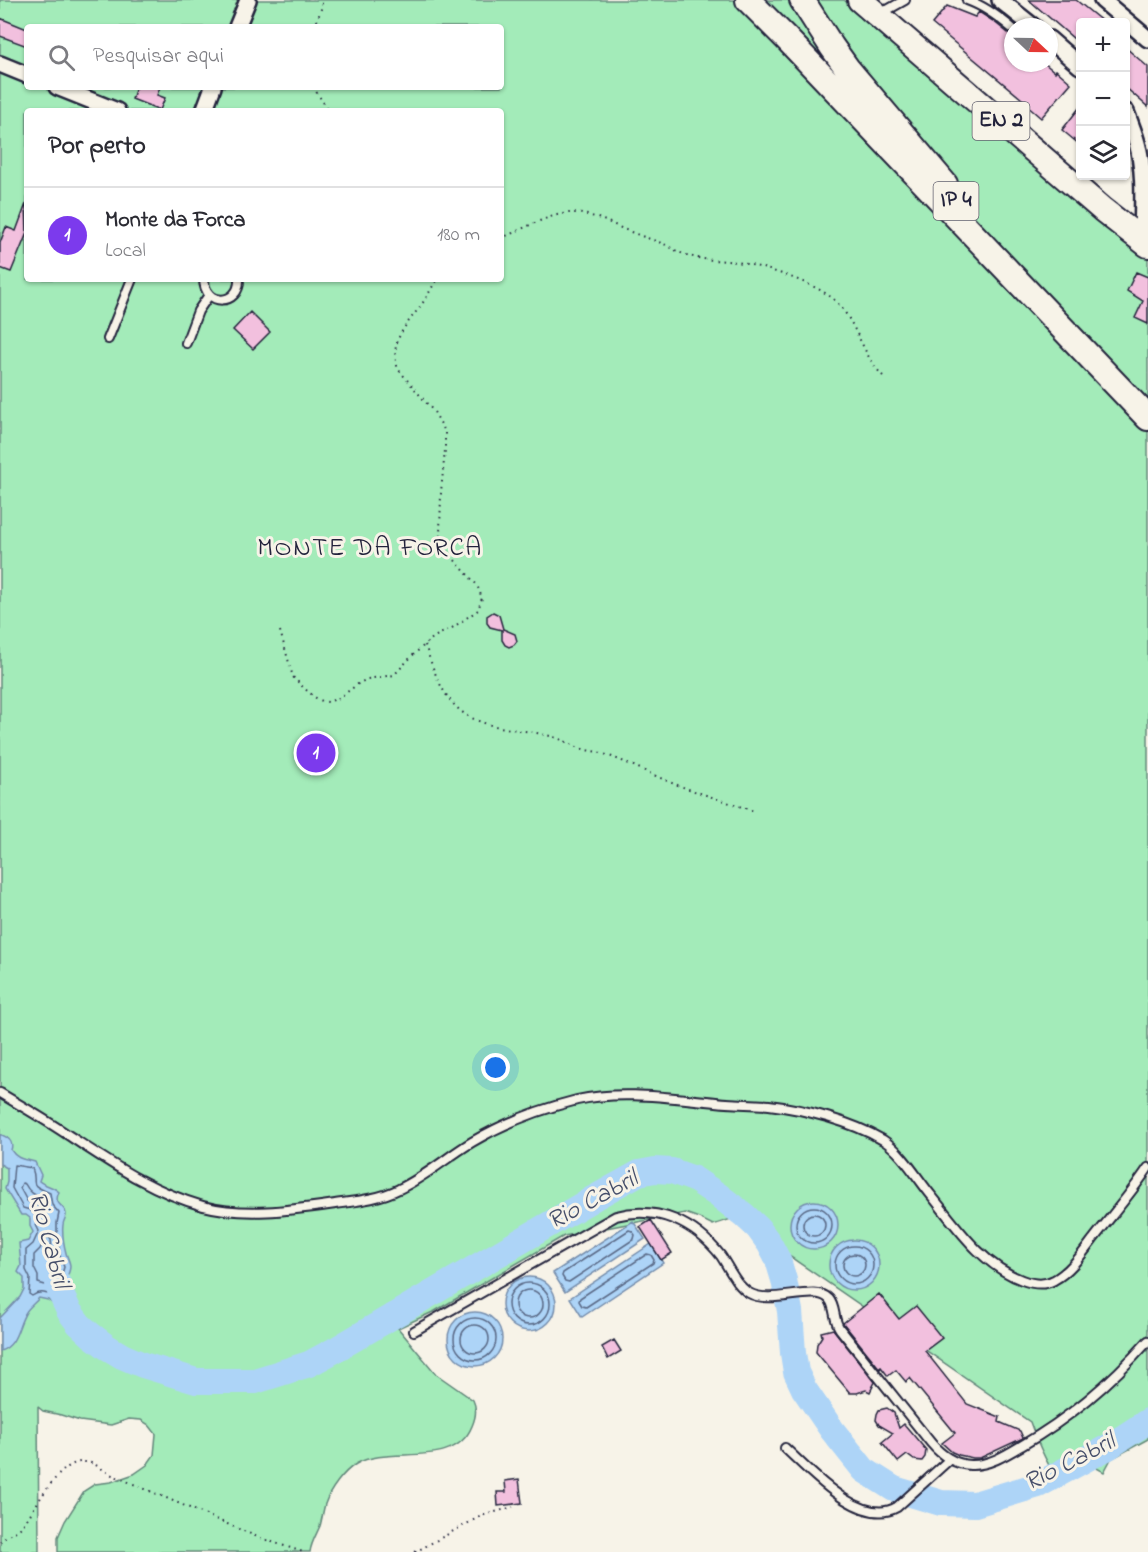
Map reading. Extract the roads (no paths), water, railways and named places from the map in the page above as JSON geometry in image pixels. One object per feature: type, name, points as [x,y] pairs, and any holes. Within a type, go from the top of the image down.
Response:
[{"type":"main road","name":"IP 4","points":[[748,0],[1148,418]]},
{"type":"main road","name":"IP 4","points":[[763,0],[1148,403]]},
{"type":"main road","points":[[802,0],[826,39],[848,68],[982,230]]},
{"type":"main road","name":"EN 2","points":[[860,0],[1145,244]]},
{"type":"street","points":[[238,24],[248,0]]},
{"type":"street","points":[[1000,0],[1023,18]]},
{"type":"street","points":[[1102,0],[1148,39]]},
{"type":"street","points":[[1058,47],[1076,63]]},
{"type":"street","points":[[0,64],[24,74]]},
{"type":"street","points":[[64,90],[110,108]]},
{"type":"street","points":[[205,108],[212,90]]},
{"type":"street","points":[[1130,124],[1138,144],[1145,176],[1145,244]]},
{"type":"lane","points":[[879,16],[905,0]]},
{"type":"lane","points":[[967,0],[983,7],[1004,22]]},
{"type":"lane","points":[[108,339],[131,282]]},
{"type":"lane","points":[[204,282],[209,295],[219,300],[230,298],[238,289],[238,282]]},
{"type":"lane","points":[[186,343],[198,310],[209,295]]},
{"type":"lane","points":[[0,1093],[148,1185],[204,1206],[255,1211],[362,1201],[390,1193],[408,1185],[487,1134],[534,1114],[580,1100],[635,1095],[793,1109],[845,1123],[882,1140],[896,1152],[964,1235],[987,1259],[1014,1277],[1039,1284],[1054,1280],[1069,1269],[1130,1194],[1148,1168]]},
{"type":"lane","points":[[414,1331],[610,1219],[628,1214],[660,1215],[691,1227],[713,1246],[744,1289],[755,1296],[771,1298],[821,1294],[829,1299],[840,1329],[931,1443],[950,1460],[964,1464],[979,1464],[1008,1454],[1074,1412],[1115,1377],[1148,1341]]},
{"type":"lane","points":[[785,1448],[846,1501],[878,1511],[887,1511],[897,1507],[950,1460]]},
{"type":"water","points":[[0,1135],[10,1141],[11,1150],[16,1156],[35,1162],[41,1175],[39,1181],[59,1192],[58,1203],[66,1212],[63,1235],[70,1266],[65,1291],[74,1309],[69,1317],[48,1300],[39,1298],[23,1317],[14,1340],[0,1351],[0,1318],[20,1297],[24,1289],[24,1278],[18,1272],[21,1266],[19,1243],[28,1241],[33,1232],[30,1218],[21,1215],[5,1189],[7,1168],[0,1164]]},
{"type":"water","points":[[809,1201],[819,1201],[834,1211],[838,1225],[837,1234],[828,1245],[819,1249],[809,1249],[794,1239],[790,1230],[790,1220],[800,1205]]},
{"type":"water","points":[[633,1221],[645,1239],[565,1292],[553,1273]]},
{"type":"water","points":[[854,1240],[868,1244],[875,1251],[879,1265],[875,1279],[868,1286],[854,1290],[840,1286],[833,1279],[829,1265],[833,1251],[840,1244]]},
{"type":"water","points":[[651,1244],[663,1263],[582,1317],[570,1298]]},
{"type":"water","points":[[524,1277],[534,1277],[544,1281],[552,1289],[556,1304],[552,1319],[544,1327],[534,1331],[524,1331],[514,1327],[506,1319],[502,1309],[502,1299],[506,1289],[514,1281]]},
{"type":"water","points":[[470,1312],[480,1312],[490,1316],[498,1324],[502,1339],[498,1354],[490,1362],[480,1366],[470,1366],[460,1362],[452,1354],[448,1344],[448,1334],[452,1324],[460,1316]]},
{"type":"waterway","name":"Rio Cabril","points":[[58,1284],[69,1311],[79,1324],[122,1356],[143,1365],[196,1381],[255,1381],[309,1364],[335,1350],[639,1173],[655,1170],[672,1171],[694,1179],[718,1195],[758,1228],[769,1243],[778,1260],[784,1280],[790,1311],[796,1372],[804,1389],[832,1430],[864,1470],[894,1489],[941,1503],[975,1504],[1038,1485],[1110,1446],[1148,1421]]},
{"type":"place","name":"Monte da Forca","points":[[316,753]]},
{"type":"district","name":"MONTE DA FORCA","points":[[370,549]]}]
